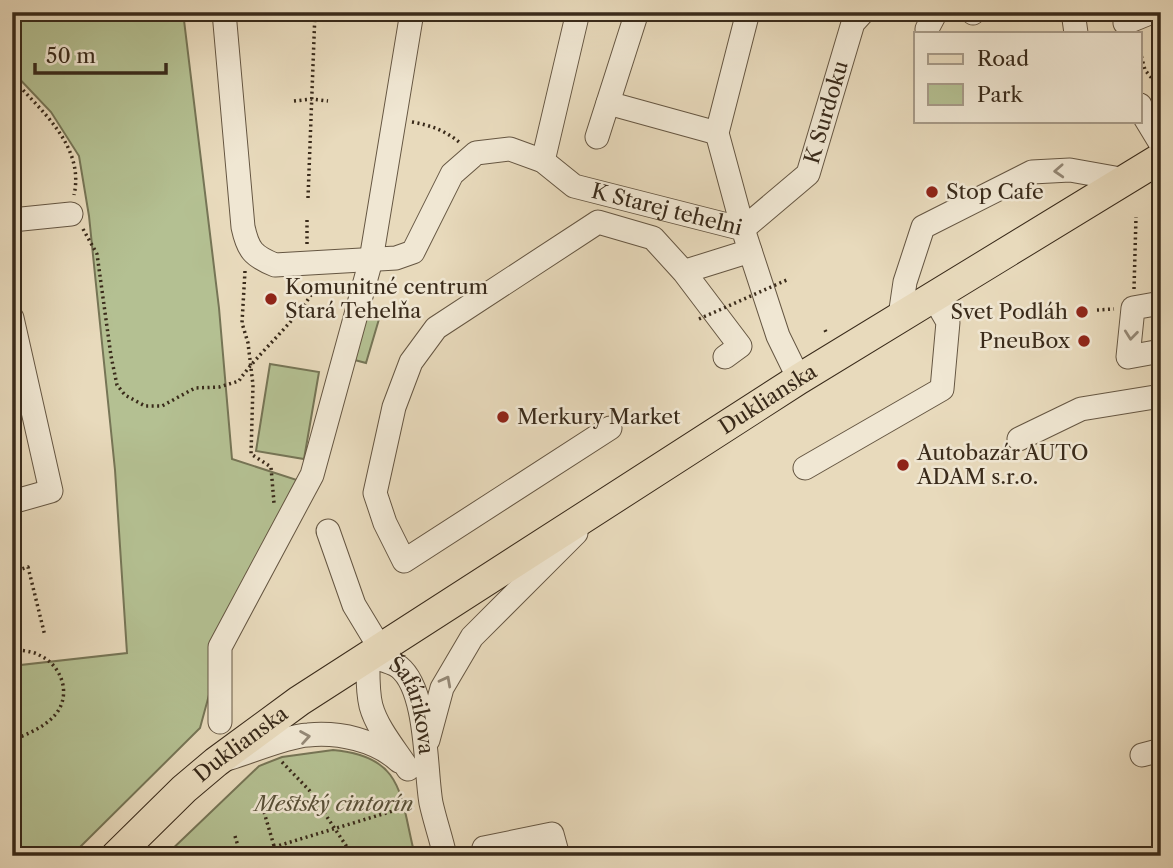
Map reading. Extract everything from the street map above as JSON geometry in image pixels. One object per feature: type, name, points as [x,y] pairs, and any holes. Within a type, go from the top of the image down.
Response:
[{"type":"main road","name":"Duklianska","points":[[116,856],[184,789],[299,701],[799,379],[1161,158]]},
{"type":"street","points":[[223,12],[243,226],[247,245],[258,258],[275,265],[397,258],[413,252],[452,174],[474,154]]},
{"type":"street","points":[[220,722],[220,647],[312,475],[371,260],[412,12]]},
{"type":"street","points":[[543,161],[578,12]]},
{"type":"street","points":[[597,136],[637,12]]},
{"type":"street","points":[[686,271],[747,240],[717,133],[748,12]]},
{"type":"street","name":"K Surdoku","points":[[747,240],[808,174],[853,23],[863,12]]},
{"type":"street","points":[[1073,12],[1076,32]]},
{"type":"street","points":[[1125,23],[1152,12]]},
{"type":"street","points":[[608,103],[717,133]]},
{"type":"street","points":[[1142,113],[1161,144]]},
{"type":"street","name":"K Starej tehelni","points":[[474,154],[510,149],[543,161],[574,186],[747,240],[778,336],[799,379]]},
{"type":"street","points":[[900,316],[905,282],[923,227],[1032,172],[1070,170],[1126,180]]},
{"type":"street","points":[[12,220],[71,214]]},
{"type":"street","points":[[610,428],[404,561],[385,523],[375,494],[394,407],[411,362],[436,328],[508,279],[598,222],[653,238],[684,272],[740,346],[725,357]]},
{"type":"street","points":[[805,468],[942,389],[948,322],[933,296]]},
{"type":"street","points":[[1161,303],[1133,308],[1128,357],[1161,351]]},
{"type":"street","points":[[12,318],[51,491],[12,502]]},
{"type":"street","points":[[1019,439],[1081,409],[1161,396]]},
{"type":"street","points":[[426,746],[442,688],[472,636],[606,503]]},
{"type":"street","points":[[328,531],[354,605],[374,651]]},
{"type":"street","name":"Šafárikova","points":[[431,802],[384,733],[371,706],[368,684],[374,651],[399,667],[411,684],[418,704],[426,746],[431,802],[445,856]]},
{"type":"street","points":[[216,762],[306,734],[350,737],[389,752],[408,769]]},
{"type":"street","points":[[485,856],[484,848],[552,834],[558,856]]},
{"type":"path","points":[[308,198],[315,12]]},
{"type":"path","points":[[1142,59],[1145,70],[1161,89]]},
{"type":"path","points":[[12,78],[63,136],[75,163],[78,181],[71,214],[97,254],[111,356],[117,385],[125,395],[145,406],[162,406],[195,388],[219,387],[239,381],[251,363],[315,290],[317,263]]},
{"type":"path","points":[[294,101],[312,99],[328,102]]},
{"type":"path","points":[[395,118],[429,125],[451,136],[474,154]]},
{"type":"path","points":[[1133,308],[1136,217]]},
{"type":"path","points":[[247,245],[242,323],[253,385],[251,454],[271,467],[277,541]]},
{"type":"path","points":[[699,319],[789,279]]},
{"type":"path","points":[[12,572],[28,567],[46,636]]},
{"type":"path","points":[[12,583],[12,589]]},
{"type":"path","points":[[12,634],[20,640],[18,650]]},
{"type":"path","points":[[12,650],[39,655],[54,666],[64,688],[57,713],[31,733],[12,740]]},
{"type":"path","points":[[275,756],[309,790],[353,856]]},
{"type":"path","points":[[274,848],[397,810]]},
{"type":"path","points":[[264,812],[277,856]]},
{"type":"path","points":[[236,836],[241,856]]},
{"type":"path","points":[[376,856],[407,847]]},
{"type":"green space","points":[[12,12],[183,12],[219,308],[232,459],[300,481],[233,607],[200,728],[71,856],[12,856],[12,666],[127,653],[115,470],[89,216],[79,156],[51,112],[12,71]]},
{"type":"green space","points":[[363,304],[382,309],[366,363],[347,358]]},
{"type":"green space","points":[[270,364],[319,372],[304,459],[256,451]]},
{"type":"green space","name":"Mestský cintorín","points":[[333,750],[357,754],[374,761],[387,771],[401,798],[415,856],[165,856],[259,766],[282,757]]},
{"type":"place","name":"Stop Cafe","points":[[932,192]]},
{"type":"place","name":"Komunitné centrum Stará Tehelňa","points":[[271,299]]},
{"type":"place","name":"Svet Podláh","points":[[1082,312]]},
{"type":"place","name":"PneuBox","points":[[1084,341]]},
{"type":"place","name":"Merkury Market","points":[[503,417]]},
{"type":"place","name":"Autobazár AUTO ADAM s.r.o.","points":[[903,465]]}]
